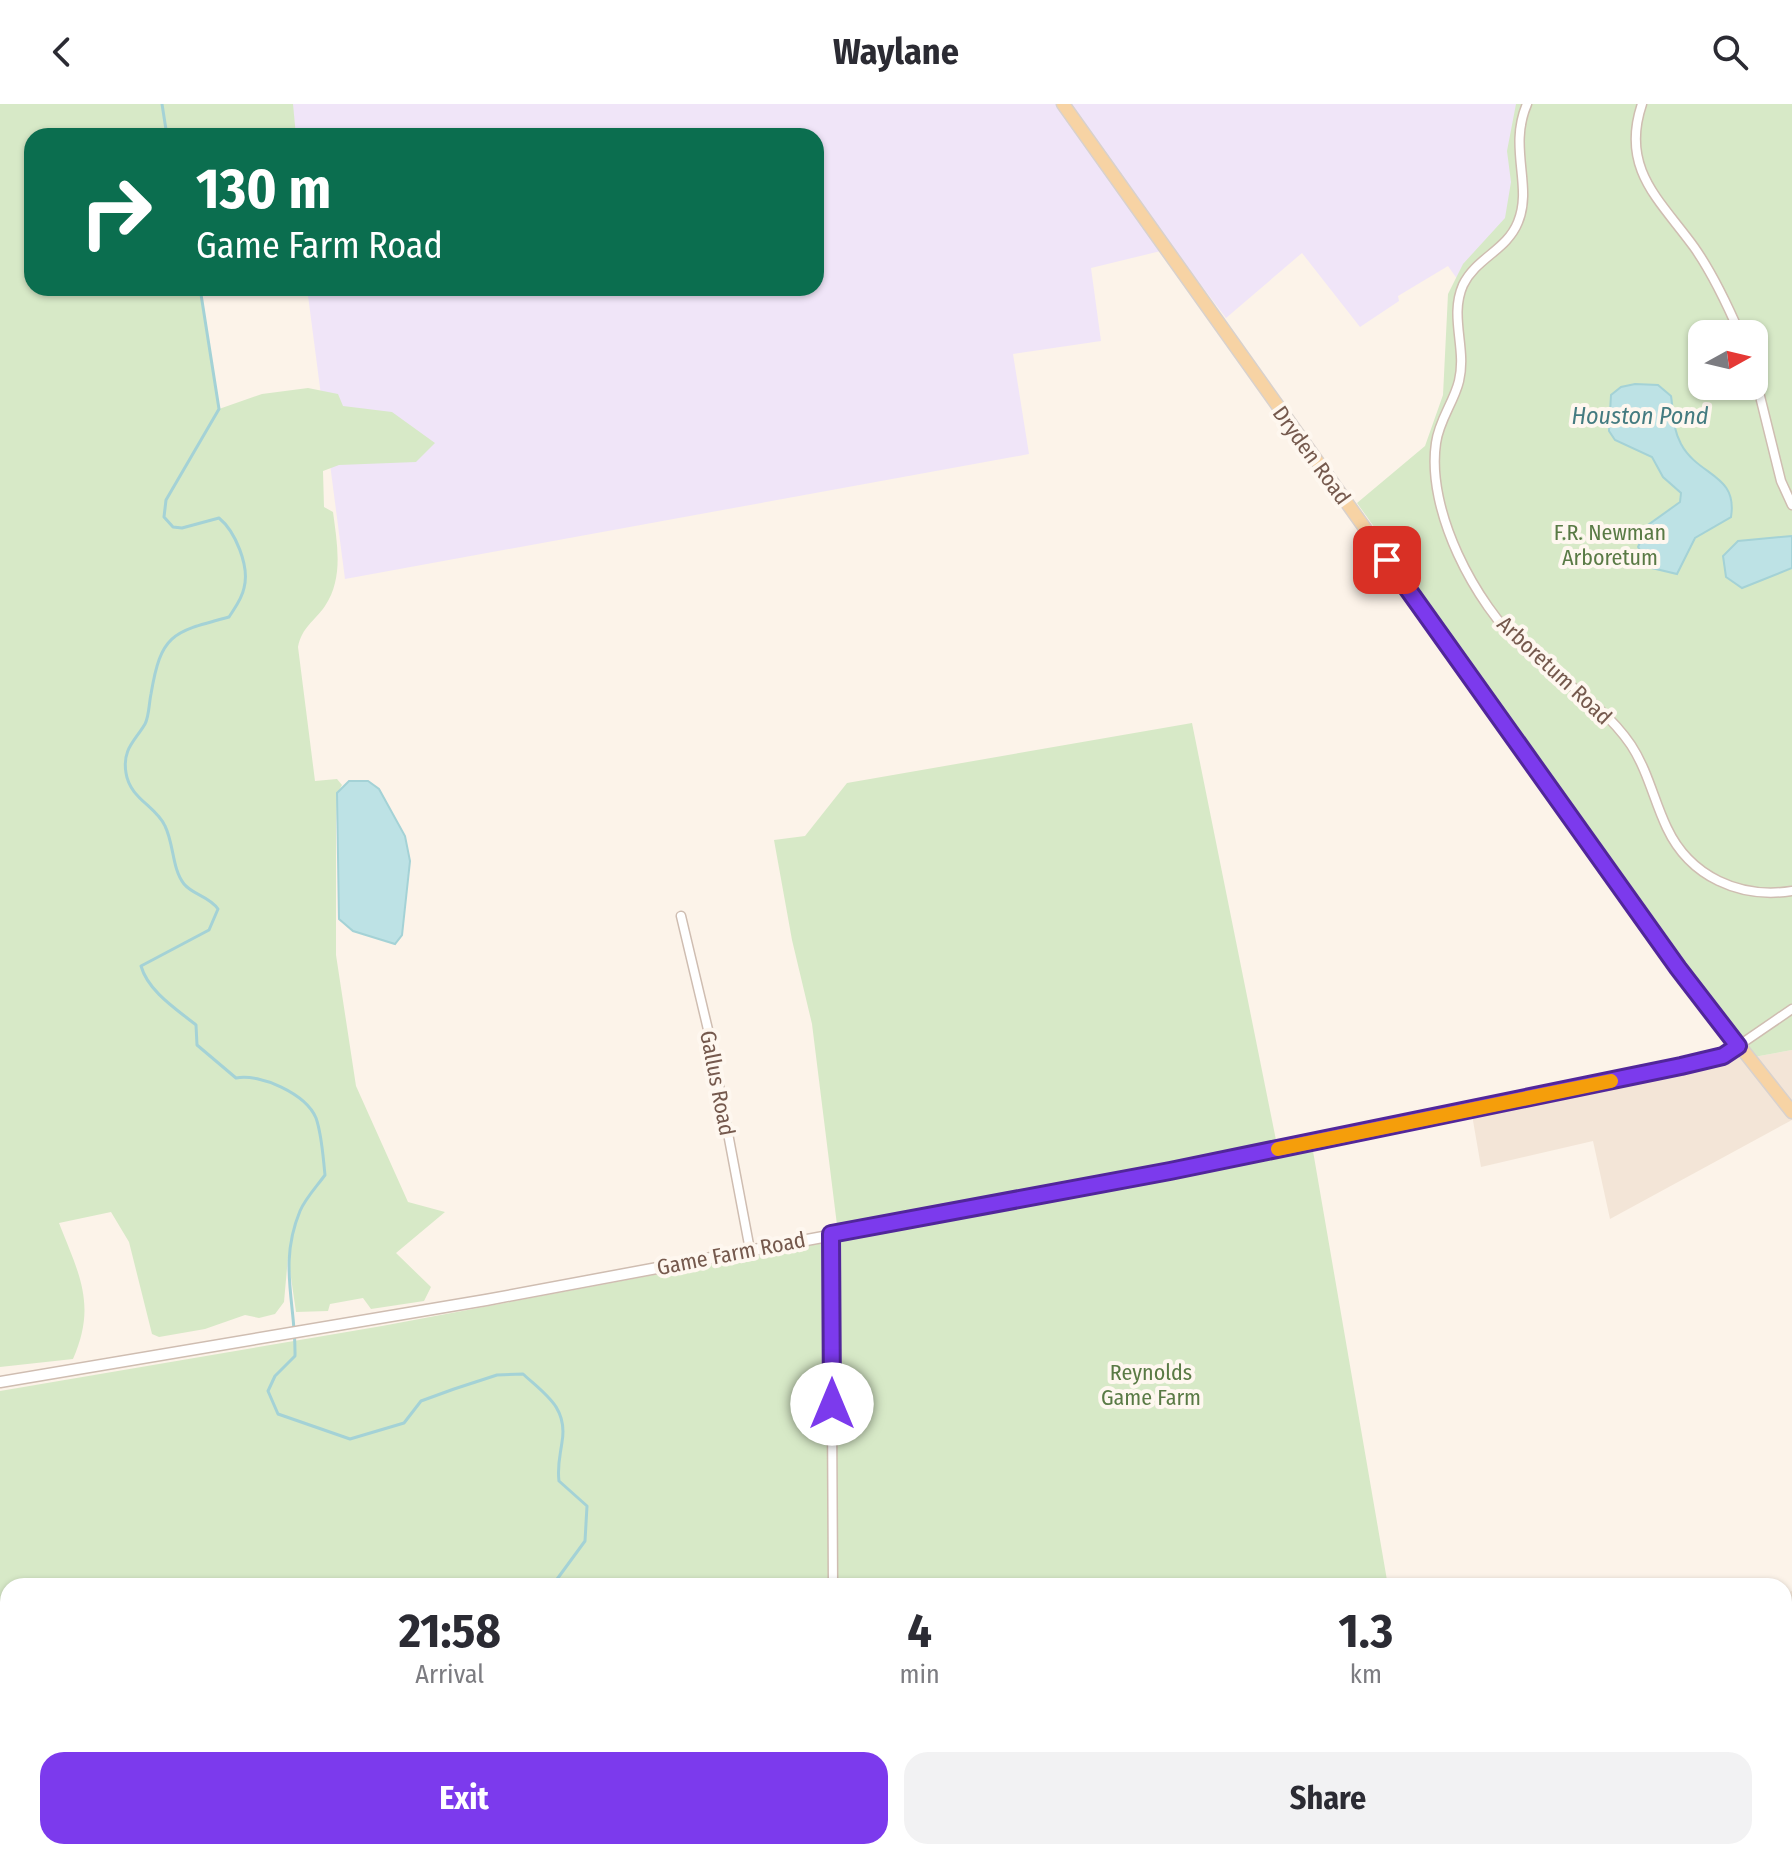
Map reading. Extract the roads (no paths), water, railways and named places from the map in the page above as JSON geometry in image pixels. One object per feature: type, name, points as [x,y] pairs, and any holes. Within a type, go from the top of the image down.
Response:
[{"type":"main road","name":"Dryden Road","points":[[1063,104],[1678,968],[1792,1112]]},
{"type":"street","name":"Arboretum Road","points":[[1527,104],[1518,141],[1524,197],[1518,223],[1503,245],[1470,273],[1457,309],[1462,362],[1459,380],[1438,431],[1435,450],[1437,477],[1454,543],[1466,571],[1500,622],[1521,645],[1604,713],[1631,745],[1650,782],[1671,836],[1693,864],[1722,884],[1744,891],[1792,891]]},
{"type":"street","points":[[1642,104],[1636,139],[1645,182],[1709,270],[1733,320]]},
{"type":"street","points":[[1761,400],[1781,481],[1792,505]]},
{"type":"street","name":"Gallus Road","points":[[681,916],[710,1038],[750,1250]]},
{"type":"street","points":[[1738,1046],[1792,1009]]},
{"type":"street","name":"Game Farm Road","points":[[0,1382],[750,1250],[1170,1171],[1666,1069],[1718,1057],[1738,1046]]},
{"type":"street","points":[[831,1234],[833,1578]]},
{"type":"water","name":"Houston Pond","points":[[1658,385],[1671,396],[1681,444],[1697,463],[1723,484],[1732,503],[1731,517],[1695,538],[1677,574],[1652,568],[1638,547],[1648,525],[1680,502],[1681,493],[1663,477],[1652,457],[1615,440],[1609,431],[1611,395],[1621,387]]},
{"type":"water","points":[[1792,536],[1792,568],[1742,588],[1726,577],[1723,556],[1738,541]]},
{"type":"water","points":[[349,781],[368,781],[379,789],[405,836],[410,861],[402,935],[395,944],[353,931],[339,919],[337,793]]},
{"type":"waterway","points":[[162,104],[166,128]]},
{"type":"waterway","points":[[201,296],[219,409],[166,500],[164,517],[173,527],[182,528],[219,518],[240,550],[245,570],[244,588],[229,617],[182,632],[165,647],[155,674],[146,721],[130,746],[125,765],[128,782],[165,826],[180,878],[192,891],[218,909],[209,930],[141,966],[156,991],[196,1025],[197,1045],[236,1078],[269,1082],[293,1093],[311,1109],[316,1118],[325,1175],[302,1206],[290,1249],[295,1356],[275,1376],[268,1391],[278,1414],[350,1439],[404,1423],[421,1401],[497,1375],[523,1374],[558,1411],[563,1430],[559,1481],[587,1506],[585,1541],[558,1578]]},
{"type":"park label","name":"F.R. Newman Arboretum","points":[[1610,544]]},
{"type":"park label","name":"Reynolds Game Farm","points":[[1151,1384]]}]
